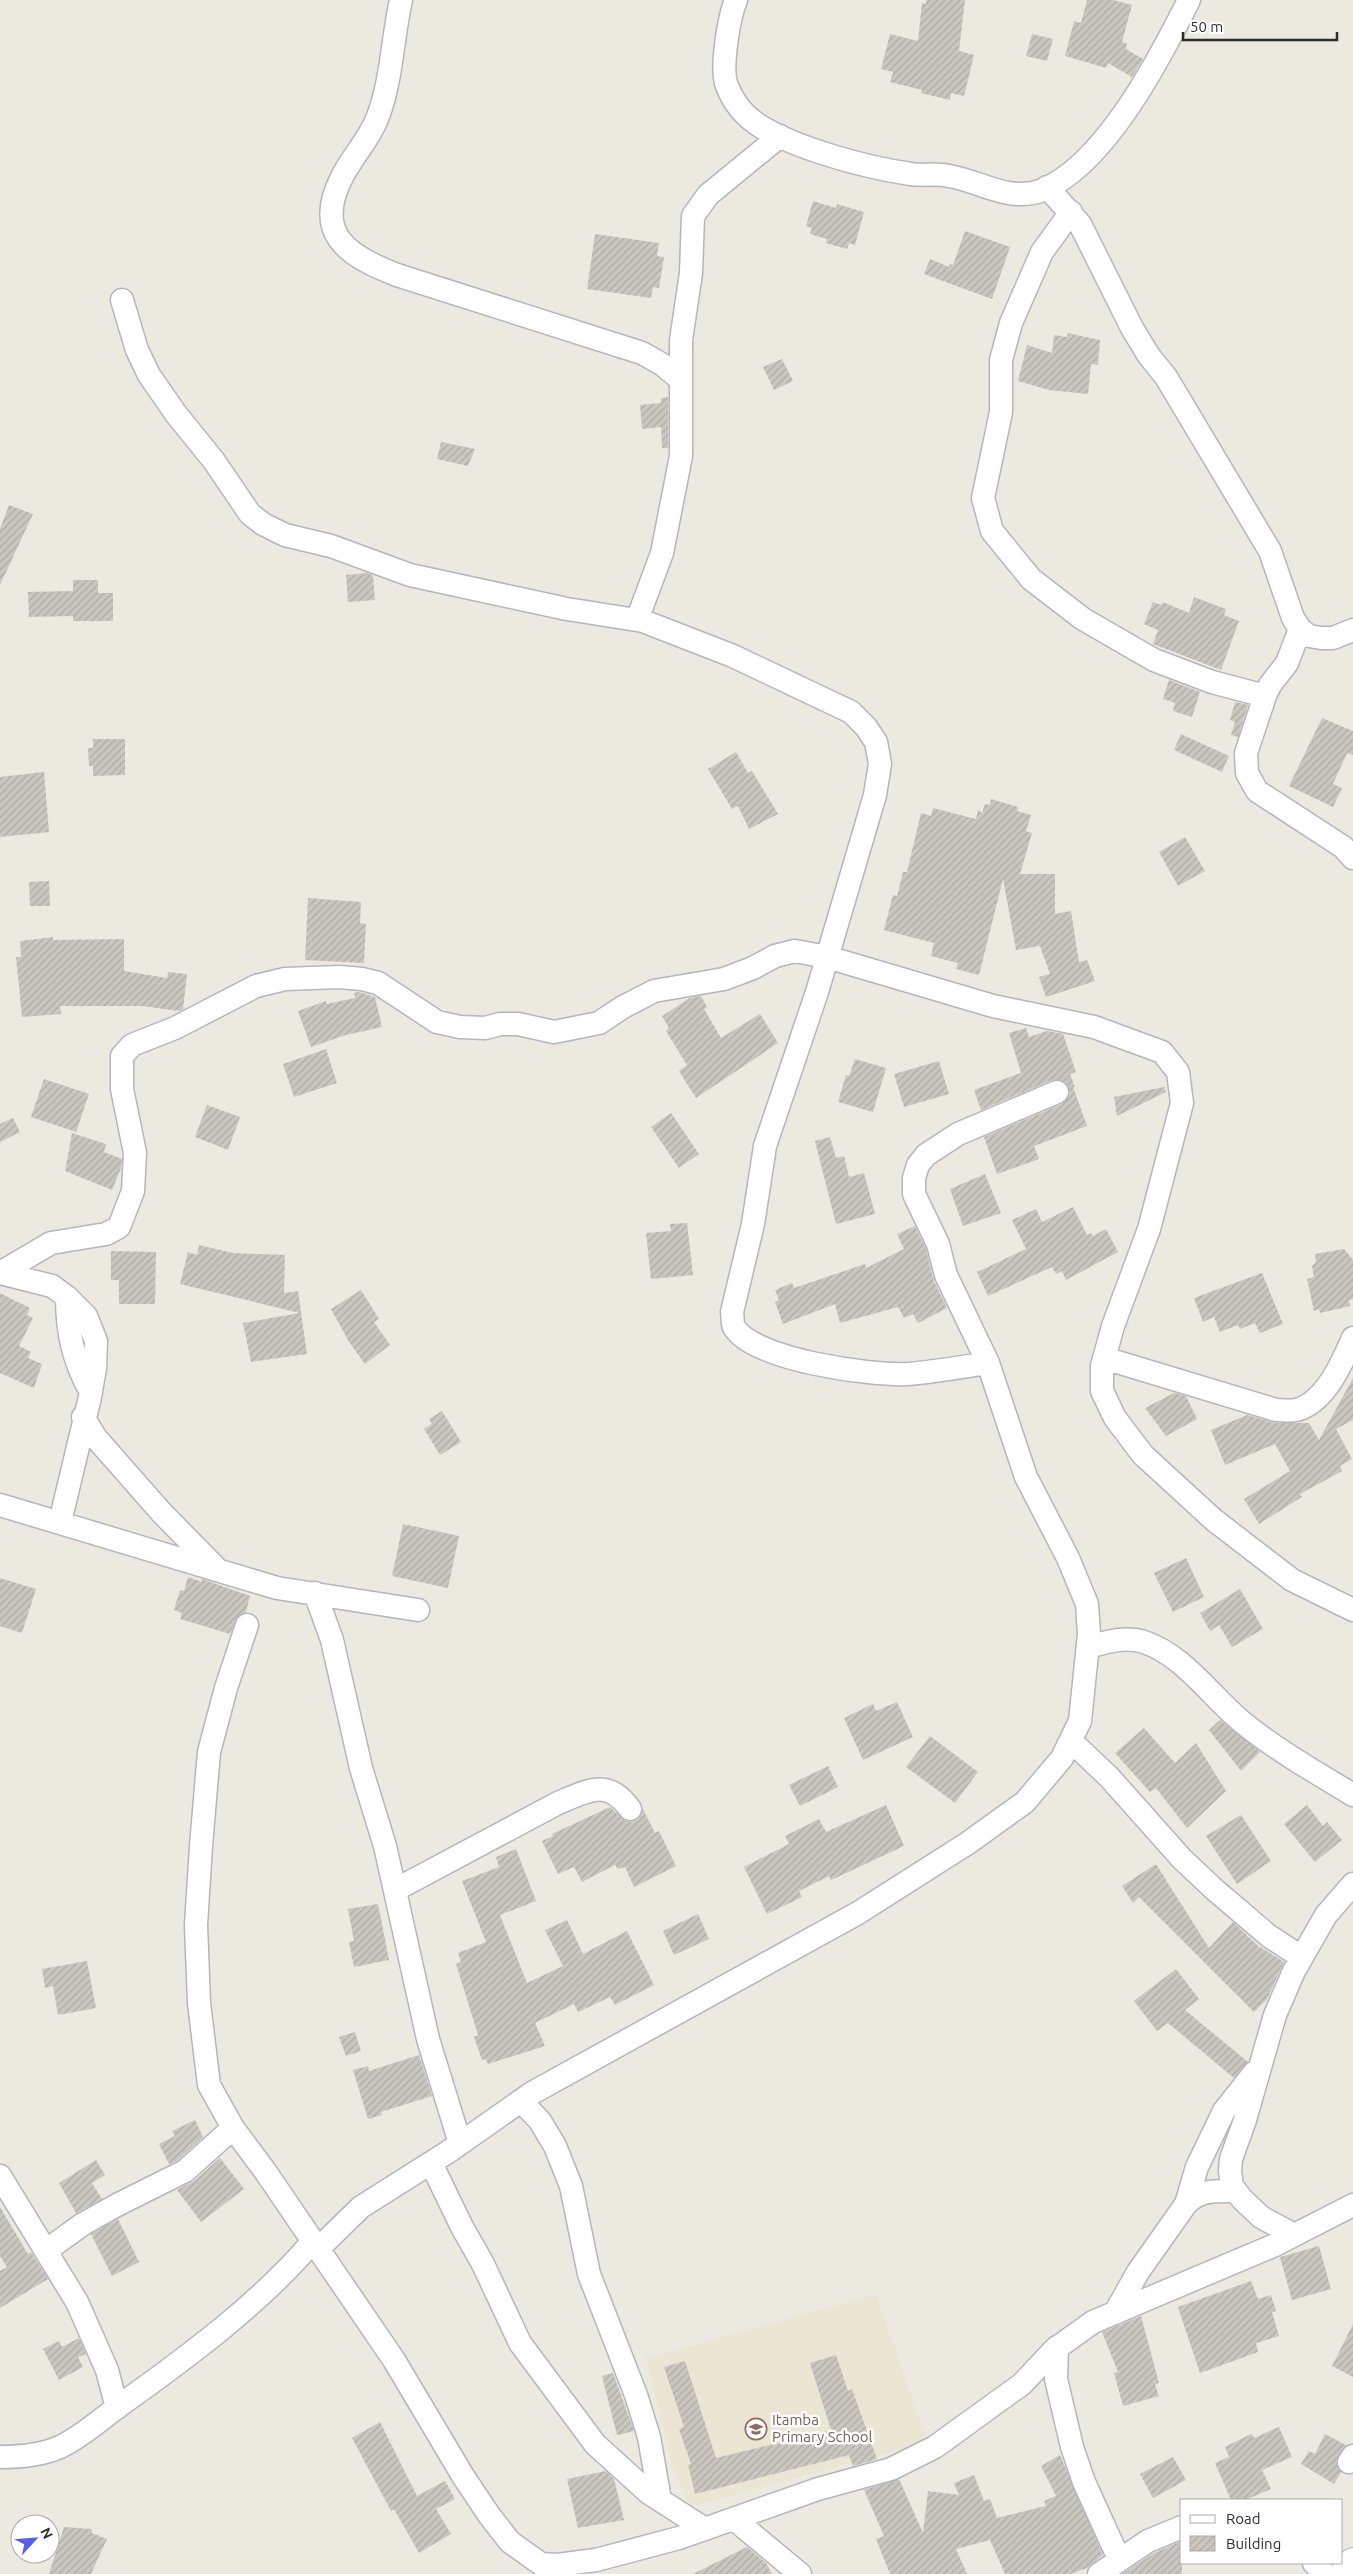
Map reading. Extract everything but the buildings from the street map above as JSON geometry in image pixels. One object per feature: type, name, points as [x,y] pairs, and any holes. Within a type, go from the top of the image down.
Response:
[{"type":"main road","points":[[1344,2574],[1353,2562]]},
{"type":"street","points":[[401,0],[386,93],[376,121],[343,176],[333,203],[332,224],[344,248],[367,264],[397,275],[642,353],[663,365],[681,380]]},
{"type":"street","points":[[736,0],[725,53],[726,85],[740,109],[759,126],[780,136],[838,157],[912,174],[950,176],[1001,192],[1022,195],[1048,187],[1079,164],[1110,132],[1134,98],[1189,0]]},
{"type":"street","points":[[637,620],[662,553],[679,466],[682,421],[681,340],[691,273],[693,216],[708,195],[780,136]]},
{"type":"street","points":[[1048,187],[1070,212],[1090,240],[1132,328],[1166,377],[1270,551],[1293,618],[1300,629],[1309,636],[1321,638],[1333,638],[1353,630]]},
{"type":"street","points":[[1070,212],[1042,252],[1011,323],[1001,360],[1001,412],[983,498],[992,530],[1031,579],[1083,619],[1154,660],[1212,682],[1265,696]]},
{"type":"street","points":[[122,300],[137,350],[149,375],[214,461],[250,514],[263,524],[285,535],[331,546],[410,575],[567,609],[637,620],[733,656],[810,691],[851,712],[866,727],[876,742],[880,764],[875,795],[828,957],[765,1146],[753,1224],[732,1312],[733,1326],[743,1338],[756,1345],[810,1364],[859,1372],[907,1374],[988,1363]]},
{"type":"street","points":[[1300,629],[1286,663],[1270,684],[1265,696],[1246,753],[1248,773],[1257,791],[1343,847],[1353,858]]},
{"type":"street","points":[[0,1273],[51,1243],[106,1234],[119,1227],[133,1191],[136,1153],[122,1088],[122,1056],[132,1045],[175,1028],[256,986],[285,979],[339,977],[362,979],[378,983],[437,1022],[468,1027],[518,1024],[554,1032],[599,1022],[622,1007],[654,991],[724,979],[753,968],[774,956],[795,951],[828,957],[993,1006],[1094,1027],[1162,1052],[1178,1072],[1182,1103],[1149,1229],[1112,1326],[1102,1366],[1102,1392],[1115,1418],[1143,1454],[1214,1520],[1292,1580],[1353,1610]]},
{"type":"street","points":[[0,2457],[20,2457],[59,2447],[117,2408],[200,2345],[361,2207],[521,2101],[689,2004],[858,1913],[968,1843],[1025,1802],[1062,1758],[1080,1721],[1088,1647],[1087,1604],[1068,1558],[1026,1477],[988,1363],[946,1275],[938,1244],[914,1194],[914,1178],[918,1165],[926,1155],[958,1134],[1058,1092]]},
{"type":"street","points":[[0,1273],[52,1286],[67,1296],[69,1333],[73,1352],[90,1392],[60,1522]]},
{"type":"street","points":[[1104,1358],[1276,1410],[1295,1410],[1312,1403],[1324,1390],[1345,1356],[1353,1338]]},
{"type":"street","points":[[84,1416],[96,1438],[122,1465],[161,1512],[217,1569]]},
{"type":"street","points":[[0,1505],[277,1588],[418,1610]]},
{"type":"street","points":[[315,1593],[332,1640],[361,1768],[385,1846],[396,1890],[428,2039],[460,2143]]},
{"type":"street","points":[[247,1625],[226,1688],[209,1752],[196,1925],[198,2003],[209,2085],[233,2128],[394,2360],[463,2476],[489,2515],[510,2542],[547,2569],[594,2567],[818,2490],[890,2469],[935,2447],[1022,2384],[1058,2347],[1093,2322],[1294,2235],[1353,2205]]},
{"type":"street","points":[[1088,1647],[1120,1639],[1143,1641],[1168,1652],[1246,1726],[1299,1763],[1353,1795]]},
{"type":"street","points":[[1071,1741],[1109,1777],[1182,1859],[1215,1890],[1269,1936],[1301,1957]]},
{"type":"street","points":[[396,1890],[558,1803],[584,1792],[609,1789],[620,1795],[630,1809]]},
{"type":"street","points":[[1294,2235],[1261,2217],[1236,2191],[1230,2171],[1231,2159],[1245,2120],[1275,2015],[1301,1957],[1326,1915],[1353,1884]]},
{"type":"street","points":[[1186,2204],[1197,2167],[1224,2111],[1260,2064]]},
{"type":"street","points":[[521,2101],[540,2121],[555,2146],[572,2186],[589,2274],[633,2386],[649,2437],[660,2500]]},
{"type":"street","points":[[47,2250],[83,2224],[186,2171],[233,2128]]},
{"type":"street","points":[[431,2162],[462,2228],[483,2264],[520,2343],[595,2444],[649,2493],[705,2529]]},
{"type":"street","points":[[3,2188],[65,2279],[93,2333],[108,2370],[117,2408]]},
{"type":"street","points":[[1114,2314],[1138,2272],[1186,2204],[1192,2198],[1208,2191],[1236,2191]]},
{"type":"street","points":[[1058,2347],[1056,2379],[1072,2447],[1092,2500],[1119,2559]]},
{"type":"street","points":[[734,2519],[800,2574]]},
{"type":"street","points":[[1099,2574],[1148,2541],[1180,2528]]},
{"type":"street","points":[[1315,2564],[1325,2574]]},
{"type":"shaded area","name":"Itamba Primary School","points":[[876,2294],[927,2442],[690,2507],[673,2469],[646,2359]]},
{"type":"place","name":"Itamba Primary School","points":[[756,2429]]}]
